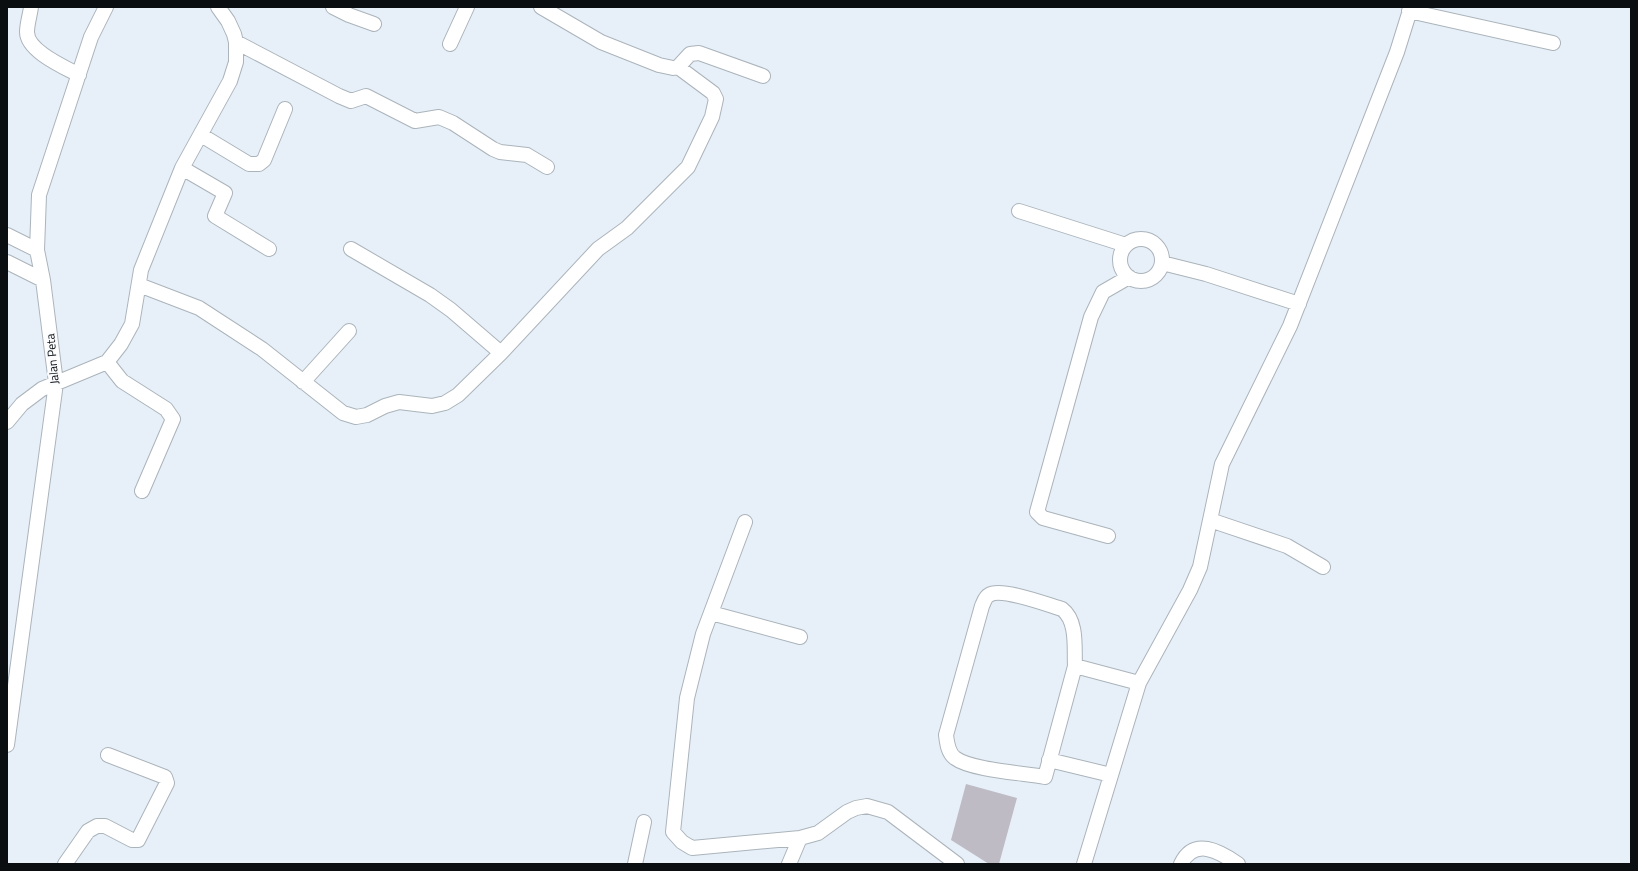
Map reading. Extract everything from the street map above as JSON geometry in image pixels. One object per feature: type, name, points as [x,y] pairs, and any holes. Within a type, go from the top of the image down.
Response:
[{"type":"street","points":[[31,7],[27,32],[29,42],[42,54],[78,75]]},
{"type":"street","name":"Jalan Peta","points":[[7,745],[56,383],[43,280],[37,250],[39,195],[91,37],[106,7]]},
{"type":"street","points":[[8,420],[22,404],[42,390],[107,362],[121,344],[132,324],[141,270],[182,168],[230,81],[236,62],[236,42],[228,21],[218,7]]},
{"type":"street","points":[[333,7],[349,15],[374,24]]},
{"type":"street","points":[[450,44],[467,7]]},
{"type":"street","points":[[541,7],[601,42],[659,65],[673,68],[678,67],[690,54],[699,53],[763,76]]},
{"type":"street","points":[[1087,862],[1138,683],[1195,580],[1200,567],[1222,464],[1290,326],[1397,52],[1410,9],[1553,43]]},
{"type":"street","points":[[236,42],[350,101],[366,96],[415,121],[440,118],[453,123],[493,150],[500,152],[522,153],[532,157],[547,167]]},
{"type":"street","points":[[138,285],[199,308],[262,349],[343,413],[356,417],[367,415],[385,406],[399,402],[432,406],[445,403],[458,395],[501,353],[598,249],[627,228],[688,166],[712,117],[716,99],[713,93],[678,67]]},
{"type":"street","points":[[201,135],[249,164],[259,164],[264,160],[285,109]]},
{"type":"street","points":[[182,168],[225,193],[216,216],[268,249]]},
{"type":"street","points":[[1019,211],[1126,245]]},
{"type":"street","points":[[7,235],[37,250]]},
{"type":"street","points":[[1142,239],[1154,243],[1160,252],[1162,263],[1156,275],[1143,281],[1129,277],[1121,265],[1122,251],[1126,245],[1142,239]]},
{"type":"street","points":[[351,249],[430,296],[450,310],[501,353]]},
{"type":"street","points":[[7,262],[43,280]]},
{"type":"street","points":[[1162,263],[1206,274],[1299,304]]},
{"type":"street","points":[[1108,536],[1043,518],[1038,512],[1091,317],[1103,292],[1129,277]]},
{"type":"street","points":[[303,382],[349,331]]},
{"type":"street","points":[[107,362],[122,381],[166,409],[173,419],[142,491]]},
{"type":"street","points":[[1210,520],[1277,542],[1323,567]]},
{"type":"street","points":[[745,522],[703,634],[687,698],[673,832],[682,842],[692,848],[800,838],[818,833],[847,812],[856,808],[875,807],[888,812],[957,864]]},
{"type":"street","points":[[989,594],[1010,594],[1062,609],[1068,613],[1071,622],[1074,666],[1049,760],[1045,777],[972,765],[954,758],[949,751],[946,735],[984,599],[989,594]]},
{"type":"street","points":[[711,613],[800,637]]},
{"type":"street","points":[[1074,666],[1138,683]]},
{"type":"street","points":[[65,864],[88,831],[97,826],[105,826],[132,840],[138,840],[167,783],[165,777],[108,755]]},
{"type":"street","points":[[1049,760],[1111,775]]},
{"type":"street","points":[[635,864],[644,822]]},
{"type":"street","points":[[789,864],[800,838]]},
{"type":"street","points":[[1181,864],[1191,851],[1197,849],[1216,851],[1238,864]]},
{"type":"building","points":[[966,784],[1017,798],[999,864],[989,864],[951,840]]}]
